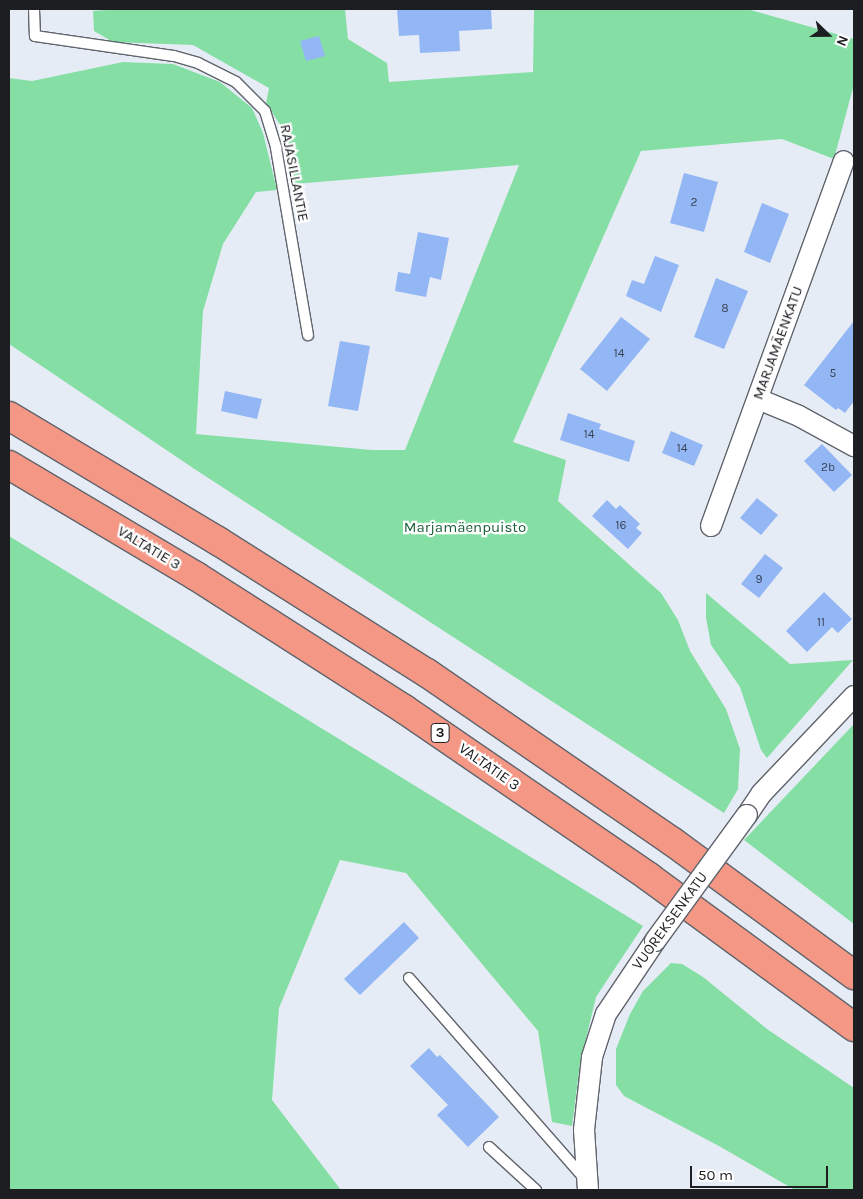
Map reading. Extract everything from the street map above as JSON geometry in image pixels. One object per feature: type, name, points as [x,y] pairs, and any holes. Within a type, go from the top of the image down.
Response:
[{"type":"highway","points":[[9,416],[218,541],[427,673],[673,842],[854,975]]},
{"type":"highway","name":"VALTATIE 3","points":[[9,465],[196,576],[404,709],[649,877],[854,1027]]},
{"type":"street","name":"MARJAMÄENKATU","points":[[711,526],[844,161]]},
{"type":"street","points":[[758,399],[799,416],[854,446]]},
{"type":"street","name":"VUOREKSENKATU","points":[[587,1185],[586,1096],[597,1038],[606,1014],[761,794],[854,696]]},
{"type":"lane","name":"RAJASILLANTIE","points":[[34,9],[35,36],[174,56],[198,63],[236,82],[265,111],[276,148],[308,335]]},
{"type":"lane","points":[[409,978],[587,1185]]},
{"type":"lane","points":[[489,1147],[536,1190]]},
{"type":"green space","name":"Marjamäenpuisto","points":[[120,9],[345,9],[348,39],[387,63],[389,82],[533,72],[534,9],[747,9],[854,39],[854,84],[834,159],[782,139],[641,151],[513,442],[566,460],[558,501],[661,593],[678,620],[690,651],[726,709],[740,749],[738,789],[724,813],[196,470],[9,344],[9,78],[32,81],[123,62],[173,64],[220,82],[252,108],[263,133],[277,190],[256,192],[223,244],[203,311],[196,434],[372,450],[405,450],[519,165],[295,184],[286,134],[266,103],[269,88],[193,45],[113,42],[94,31],[93,11]]},
{"type":"green space","points":[[9,536],[643,926],[596,997],[580,1064],[572,1126],[552,1122],[538,1031],[406,873],[340,860],[279,1008],[272,1100],[341,1190],[9,1190]]},
{"type":"green space","points":[[706,593],[790,664],[853,660],[767,758],[761,750],[740,687],[711,645],[706,618]]},
{"type":"green space","points":[[854,724],[854,924],[744,840]]},
{"type":"green space","points":[[671,963],[682,964],[703,977],[767,1029],[854,1088],[854,1190],[795,1190],[719,1146],[624,1096],[616,1085],[616,1049],[630,1014],[643,991]]},
{"type":"building","points":[[397,9],[491,9],[492,29],[459,31],[460,51],[420,53],[419,35],[399,36]]},
{"type":"building","points":[[319,36],[325,56],[306,61],[300,41]]},
{"type":"building","points":[[684,173],[718,182],[704,232],[670,223]]},
{"type":"building","points":[[762,203],[789,214],[770,263],[744,252]]},
{"type":"building","points":[[418,232],[449,238],[441,280],[430,277],[426,297],[395,291],[398,272],[410,274]]},
{"type":"building","points":[[655,256],[679,265],[661,312],[626,296],[632,280],[644,284]]},
{"type":"building","points":[[716,278],[748,291],[724,349],[694,337]]},
{"type":"building","points":[[621,317],[650,339],[607,391],[580,369]]},
{"type":"building","points":[[854,321],[854,401],[845,413],[838,408],[836,410],[804,385]]},
{"type":"building","points":[[340,341],[370,346],[358,411],[328,406]]},
{"type":"building","points":[[225,391],[262,399],[257,419],[221,411]]},
{"type":"building","points":[[568,413],[601,424],[599,429],[635,441],[629,462],[560,440]]},
{"type":"building","points":[[671,431],[703,445],[694,466],[662,453]]},
{"type":"building","points":[[822,444],[852,475],[834,492],[804,461]]},
{"type":"building","points":[[757,498],[778,515],[761,535],[740,518]]},
{"type":"building","points":[[607,500],[616,509],[620,505],[640,524],[636,528],[642,533],[628,549],[592,516]]},
{"type":"building","points":[[765,554],[783,568],[759,598],[741,584]]},
{"type":"building","points":[[824,592],[852,619],[838,633],[832,627],[807,652],[786,631]]},
{"type":"building","points":[[404,922],[419,938],[360,995],[344,979]]},
{"type":"building","points":[[429,1048],[437,1057],[440,1055],[499,1117],[468,1147],[437,1115],[448,1105],[410,1066]]}]
